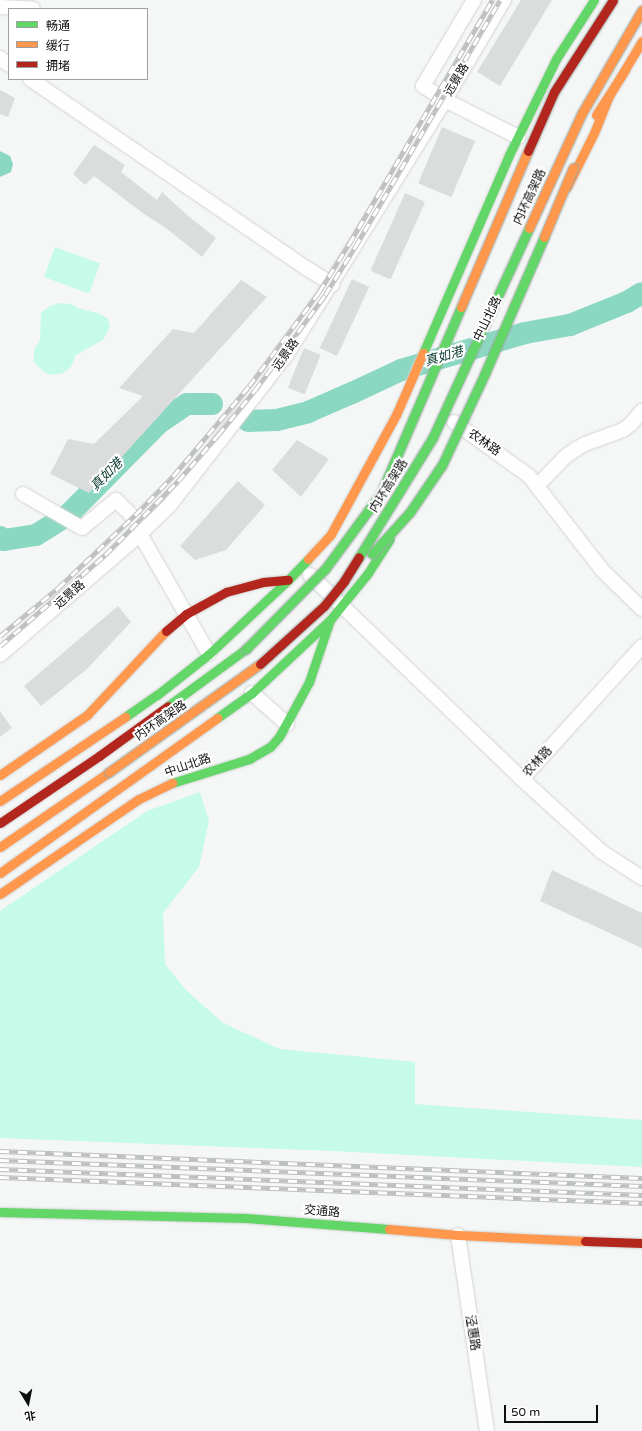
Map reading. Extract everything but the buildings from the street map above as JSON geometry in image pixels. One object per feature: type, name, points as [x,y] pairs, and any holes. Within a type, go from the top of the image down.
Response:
[{"type":"main road","points":[[0,801],[157,694],[209,654],[288,580],[331,534],[396,415],[518,137],[556,59],[594,0]]},
{"type":"main road","name":"内环高架路","points":[[0,823],[99,756],[246,649],[325,569],[381,493],[554,92],[613,0]]},
{"type":"main road","name":"内环高架路","points":[[0,848],[252,671],[324,606],[344,581],[432,438],[582,113],[642,10]]},
{"type":"main road","name":"中山北路","points":[[465,394],[594,133],[609,96],[640,47]]},
{"type":"main road","points":[[324,606],[410,512],[442,466],[485,373],[596,115],[625,70]]},
{"type":"main road","points":[[439,445],[450,423]]},
{"type":"main road","name":"中山北路","points":[[0,873],[252,693],[330,620],[368,573],[404,518],[426,471]]},
{"type":"main road","points":[[0,775],[87,715],[102,701],[168,629],[186,614],[226,592],[263,582],[288,580]]},
{"type":"main road","name":"中山北路","points":[[0,894],[139,799],[175,782],[249,759],[261,753],[279,737],[309,682],[330,620]]},
{"type":"main road","name":"交通路","points":[[0,1212],[246,1218],[458,1235],[642,1243]]},
{"type":"street","points":[[474,0],[423,86],[445,100],[518,137]]},
{"type":"street","name":"远景路","points":[[0,655],[142,532],[170,505],[287,354],[332,284],[445,100],[504,0]]},
{"type":"street","points":[[0,7],[16,8]]},
{"type":"street","points":[[31,80],[306,268],[332,284]]},
{"type":"street","points":[[538,485],[576,449],[585,444],[623,430],[631,424],[642,411]]},
{"type":"street","name":"农林路","points":[[450,423],[519,467],[538,485],[603,571],[642,609]]},
{"type":"street","points":[[23,494],[82,528],[116,500],[142,532],[209,654]]},
{"type":"street","points":[[301,566],[522,779]]},
{"type":"street","name":"农林路","points":[[642,646],[522,779],[602,852],[642,878]]},
{"type":"street","points":[[252,693],[287,724]]},
{"type":"street","name":"泾惠路","points":[[458,1235],[487,1431]]},
{"type":"shaded area","points":[[0,151],[10,156],[13,164],[11,172],[0,177]]},
{"type":"shaded area","points":[[55,247],[100,263],[89,293],[44,277]]},
{"type":"shaded area","points":[[60,303],[71,304],[78,308],[100,314],[108,319],[110,327],[103,340],[76,355],[71,367],[63,373],[51,375],[43,371],[34,362],[34,350],[40,340],[41,313],[50,306]]},
{"type":"shaded area","points":[[200,792],[209,821],[199,867],[163,913],[165,964],[186,990],[223,1023],[280,1049],[415,1062],[415,1104],[642,1120],[642,1167],[333,1151],[0,1138],[0,911],[147,811]]},
{"type":"waterway","name":"真如港","points":[[248,421],[277,420],[308,412],[401,370],[525,333],[570,325],[627,302],[642,293]]},
{"type":"waterway","name":"真如港","points":[[0,537],[4,540],[36,535],[67,516],[159,423],[187,404],[212,404]]},
{"type":"railway","points":[[0,636],[58,588],[135,515],[173,476],[249,386],[319,292],[349,244],[492,0]]},
{"type":"railway","points":[[0,646],[105,555],[178,481],[255,390],[325,295],[355,247],[500,0]]},
{"type":"railway","points":[[0,1151],[642,1178]]},
{"type":"railway","points":[[0,1160],[642,1186]]},
{"type":"railway","points":[[0,1169],[642,1195]]},
{"type":"railway","points":[[0,1177],[642,1203]]},
{"type":"traffic: fast","points":[[423,353],[509,155],[556,59],[594,0]]},
{"type":"traffic: fast","points":[[359,557],[432,439],[529,228]]},
{"type":"traffic: fast","points":[[372,554],[410,512],[442,465],[485,373],[544,237]]},
{"type":"traffic: fast","points":[[246,649],[325,569],[381,493],[461,307]]},
{"type":"traffic: fast","points":[[217,718],[252,693],[330,620],[368,573],[390,539]]},
{"type":"traffic: fast","points":[[125,717],[157,695],[209,654],[288,580],[308,559]]},
{"type":"traffic: fast","points":[[172,783],[249,759],[270,747],[279,737],[309,682],[330,620]]},
{"type":"traffic: fast","points":[[168,706],[246,649]]},
{"type":"traffic: fast","points":[[0,1212],[246,1218],[389,1229]]},
{"type":"traffic: slow","points":[[529,228],[582,113],[642,10]]},
{"type":"traffic: slow","points":[[567,187],[594,133],[609,96],[642,41]]},
{"type":"traffic: slow","points":[[596,115],[625,70]]},
{"type":"traffic: slow","points":[[461,307],[528,151]]},
{"type":"traffic: slow","points":[[544,237],[573,168]]},
{"type":"traffic: slow","points":[[308,559],[331,534],[396,415],[423,353]]},
{"type":"traffic: slow","points":[[0,775],[87,715],[166,631]]},
{"type":"traffic: slow","points":[[109,772],[260,664]]},
{"type":"traffic: slow","points":[[0,801],[125,717]]},
{"type":"traffic: slow","points":[[0,873],[217,718]]},
{"type":"traffic: slow","points":[[0,847],[109,772]]},
{"type":"traffic: slow","points":[[0,894],[139,799],[172,783]]},
{"type":"traffic: slow","points":[[389,1229],[458,1235],[585,1241]]},
{"type":"traffic: jam","points":[[528,151],[554,92],[613,0]]},
{"type":"traffic: jam","points":[[260,664],[324,606],[344,581],[359,557]]},
{"type":"traffic: jam","points":[[166,631],[186,614],[226,592],[263,582],[288,580]]},
{"type":"traffic: jam","points":[[0,823],[99,756],[168,706]]},
{"type":"traffic: jam","points":[[585,1241],[642,1243]]}]
